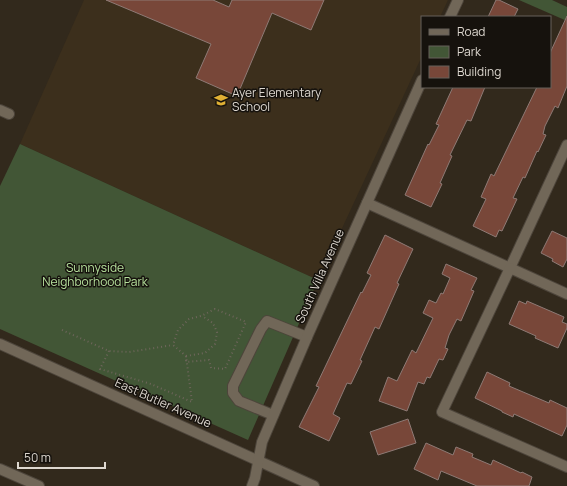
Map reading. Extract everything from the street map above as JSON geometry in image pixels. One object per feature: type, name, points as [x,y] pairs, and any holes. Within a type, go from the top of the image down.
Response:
[{"type":"street","points":[[450,16],[458,0]]},
{"type":"street","name":"South Villa Avenue","points":[[252,486],[262,442],[307,337],[421,82]]},
{"type":"street","points":[[567,145],[442,412],[567,467]]},
{"type":"street","points":[[367,203],[567,294]]},
{"type":"street","points":[[273,416],[239,401],[233,393],[233,386],[260,329],[267,321],[307,337]]},
{"type":"street","name":"East Butler Avenue","points":[[0,344],[314,486]]},
{"type":"street","points":[[0,469],[39,486]]},
{"type":"path","points":[[172,345],[178,330],[189,319],[201,316],[215,309],[246,322],[225,368],[211,368],[209,360],[186,362],[186,356]]},
{"type":"path","points":[[186,356],[205,353],[215,344],[217,332],[213,323],[201,316]]},
{"type":"path","points":[[62,330],[109,351],[129,352],[172,345],[186,356],[192,402],[152,384],[100,369],[109,351]]},
{"type":"shaded area","name":"Ayer Elementary School","points":[[84,0],[448,0],[440,16],[421,16],[421,58],[318,280],[20,144]]},
{"type":"green space","points":[[519,0],[552,0],[567,7],[567,21]]},
{"type":"green space","name":"Sunnyside Neighborhood Park","points":[[20,144],[318,280],[248,440],[0,329],[0,186]]},
{"type":"building","points":[[106,0],[213,0],[229,7],[232,0],[324,0],[311,30],[272,13],[237,96],[196,78],[211,44]]},
{"type":"building","points":[[496,0],[518,9],[514,16],[488,16]]},
{"type":"building","points":[[567,16],[567,86],[558,108],[555,106],[545,126],[543,134],[546,135],[525,178],[523,177],[513,198],[517,199],[502,231],[499,230],[496,237],[473,226],[486,199],[481,197],[491,174],[494,176],[537,88],[551,88],[551,51]]},
{"type":"building","points":[[453,88],[485,88],[471,121],[467,120],[450,155],[452,156],[440,183],[442,184],[431,207],[405,195],[428,144],[429,145],[439,125],[436,124]]},
{"type":"building","points":[[552,231],[567,238],[567,259],[563,267],[552,261],[553,259],[541,253]]},
{"type":"building","points":[[385,235],[413,249],[397,283],[399,284],[379,329],[375,327],[360,360],[362,361],[351,384],[347,383],[333,414],[340,418],[329,441],[299,427],[319,387],[316,386],[361,292],[362,293],[371,275],[367,273]]},
{"type":"building","points":[[446,264],[477,278],[471,290],[474,291],[461,321],[457,319],[449,335],[445,348],[448,349],[443,360],[439,359],[430,378],[427,377],[424,384],[418,382],[407,411],[379,401],[388,377],[397,381],[412,350],[416,353],[433,318],[423,313],[429,300],[436,303],[441,293],[443,294],[450,278],[442,274]]},
{"type":"building","points":[[519,301],[526,304],[527,301],[564,317],[562,322],[567,324],[567,328],[558,348],[509,324]]},
{"type":"building","points":[[487,372],[510,383],[509,386],[549,403],[550,400],[567,408],[567,425],[562,436],[514,414],[513,417],[475,398]]},
{"type":"building","points":[[408,419],[416,443],[378,455],[370,432]]},
{"type":"building","points":[[426,443],[453,455],[456,447],[473,454],[472,457],[491,465],[493,460],[521,473],[522,472],[532,477],[529,486],[477,486],[441,471],[438,480],[414,469]]},
{"type":"place","name":"Ayer Elementary School","points":[[221,100]]}]
